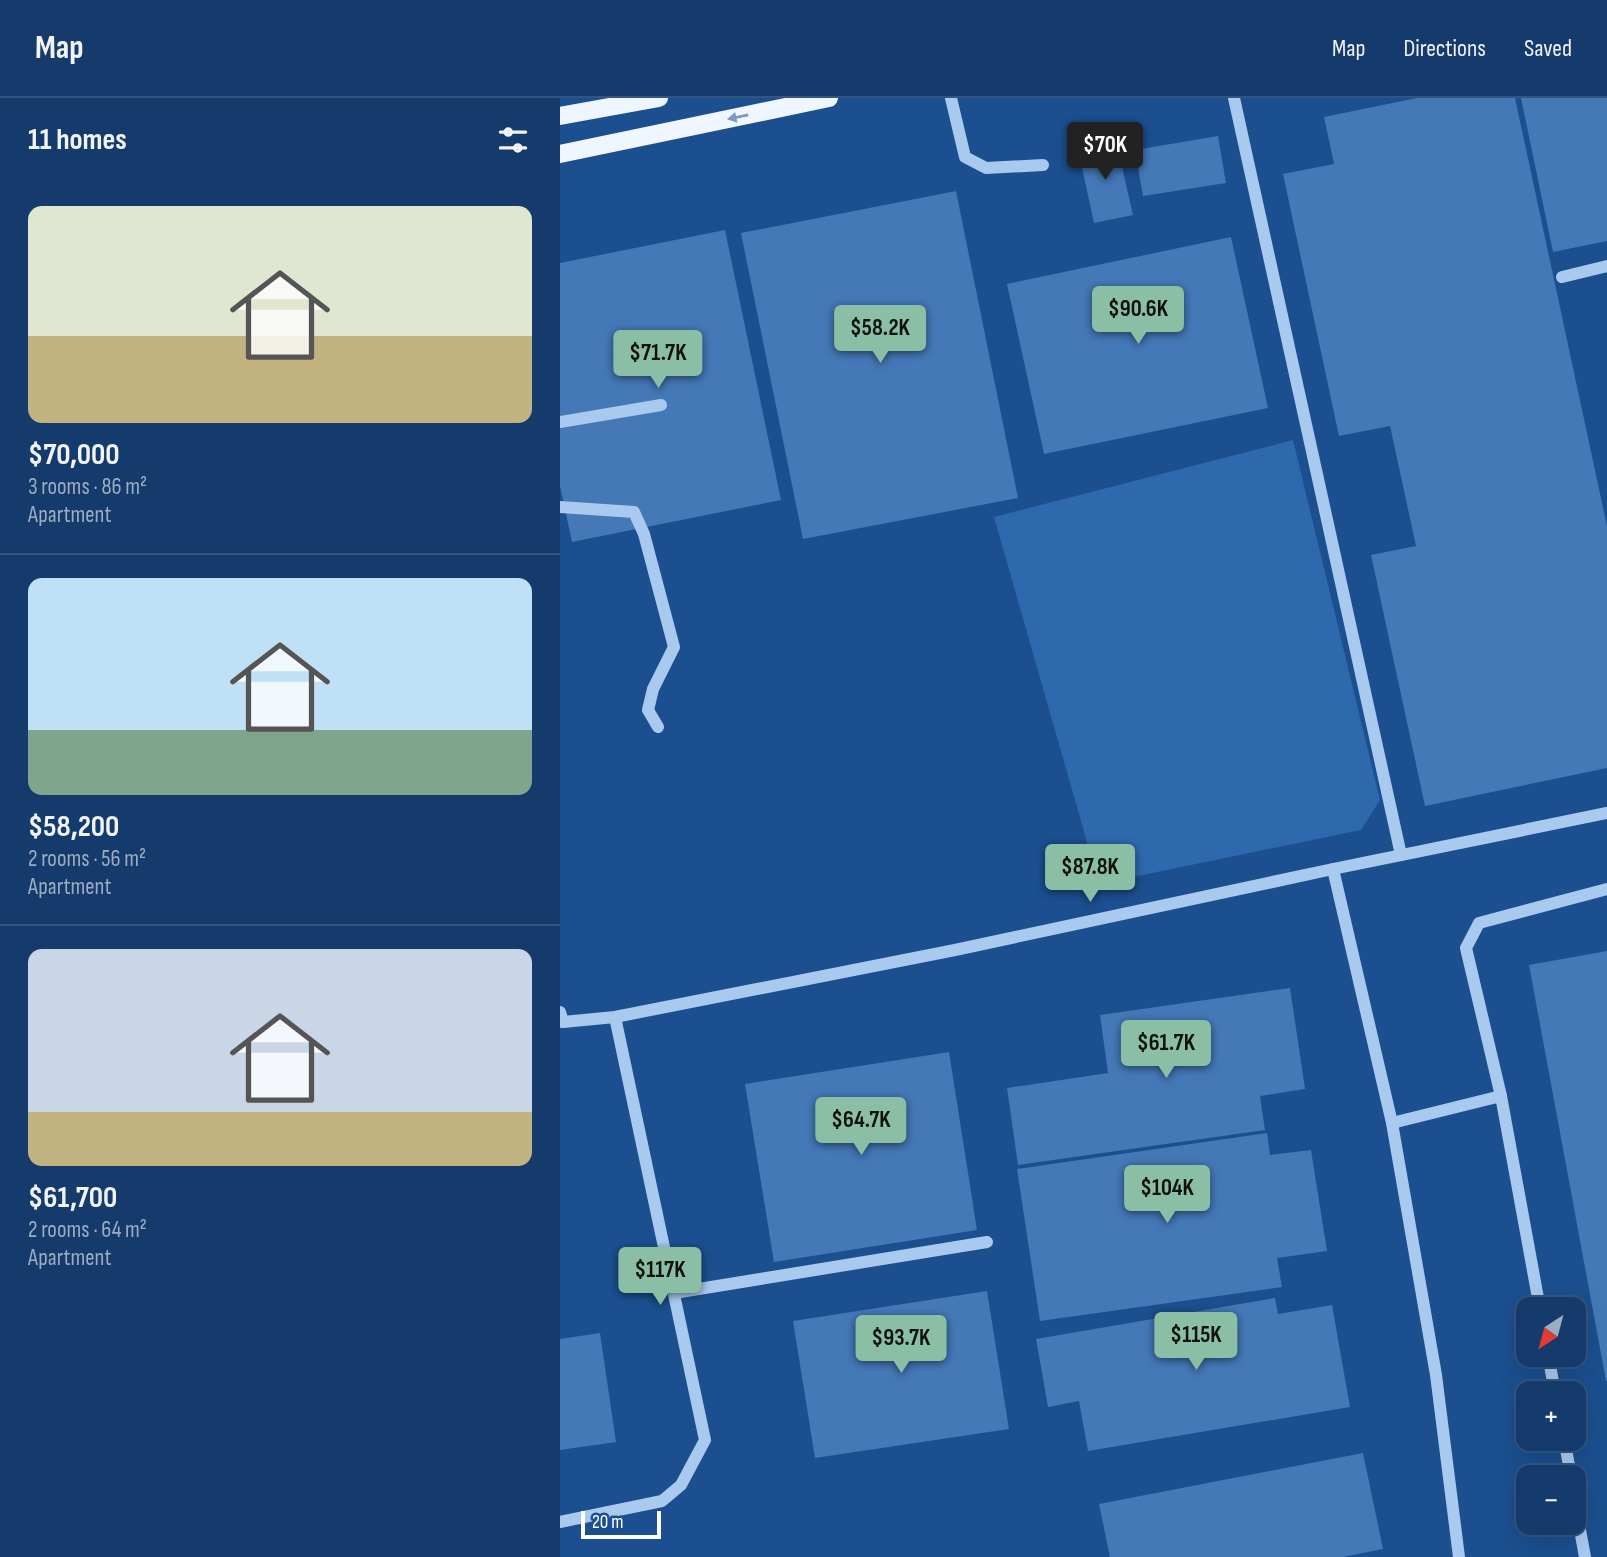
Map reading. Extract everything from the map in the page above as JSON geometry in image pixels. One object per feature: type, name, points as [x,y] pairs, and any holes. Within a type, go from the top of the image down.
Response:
[{"type":"main road","points":[[560,116],[659,98]]},
{"type":"main road","points":[[560,154],[829,98]]},
{"type":"street","points":[[951,98],[965,157],[986,168],[1043,166]]},
{"type":"street","points":[[1234,98],[1401,855]]},
{"type":"street","points":[[1562,277],[1607,267]]},
{"type":"street","points":[[560,422],[661,405]]},
{"type":"street","points":[[560,507],[634,512],[644,534],[674,647],[653,689],[648,709],[658,727]]},
{"type":"street","points":[[561,1020],[615,1017],[955,950],[1607,813]]},
{"type":"street","points":[[1333,869],[1392,1124],[1436,1375],[1459,1557]]},
{"type":"street","points":[[1538,1297],[1501,1096],[1466,948],[1479,923],[1607,889]]},
{"type":"street","points":[[560,1522],[662,1501],[681,1485],[705,1440],[615,1017]]},
{"type":"street","points":[[1392,1124],[1501,1096]]},
{"type":"street","points":[[674,1293],[986,1242]]},
{"type":"street","points":[[1581,1535],[1585,1557]]},
{"type":"shaded area","points":[[1293,440],[1380,800],[1361,830],[1099,884],[994,517]]},
{"type":"building","points":[[1417,98],[1515,98],[1607,526],[1607,768],[1425,806],[1371,555],[1416,546],[1390,426],[1339,436],[1283,174],[1334,164],[1324,117]]},
{"type":"building","points":[[1521,98],[1607,98],[1607,241],[1553,252]]},
{"type":"building","points":[[1218,136],[1226,183],[1143,196],[1135,150]]},
{"type":"building","points":[[1102,140],[1105,151],[1118,149],[1133,215],[1094,223],[1077,145]]},
{"type":"building","points":[[956,191],[1018,498],[803,539],[741,233]]},
{"type":"building","points":[[725,230],[781,500],[572,542],[560,486],[560,263]]},
{"type":"building","points":[[1231,237],[1268,408],[1044,454],[1007,284]]},
{"type":"building","points":[[1607,951],[1607,1381],[1606,1381],[1529,965]]},
{"type":"building","points":[[1290,988],[1305,1089],[1260,1096],[1265,1130],[1018,1165],[1007,1088],[1108,1073],[1100,1015]]},
{"type":"building","points":[[949,1052],[977,1230],[774,1262],[745,1084]]},
{"type":"building","points":[[1267,1133],[1270,1155],[1311,1150],[1327,1251],[1277,1258],[1282,1287],[1040,1321],[1017,1169]]},
{"type":"building","points":[[987,1291],[1009,1429],[815,1458],[793,1321]]},
{"type":"building","points":[[1275,1298],[1278,1314],[1332,1305],[1350,1407],[1088,1451],[1079,1401],[1048,1407],[1036,1339]]},
{"type":"building","points":[[600,1333],[616,1442],[560,1450],[560,1339]]},
{"type":"building","points":[[1363,1453],[1383,1549],[1343,1557],[1110,1557],[1099,1504]]}]
